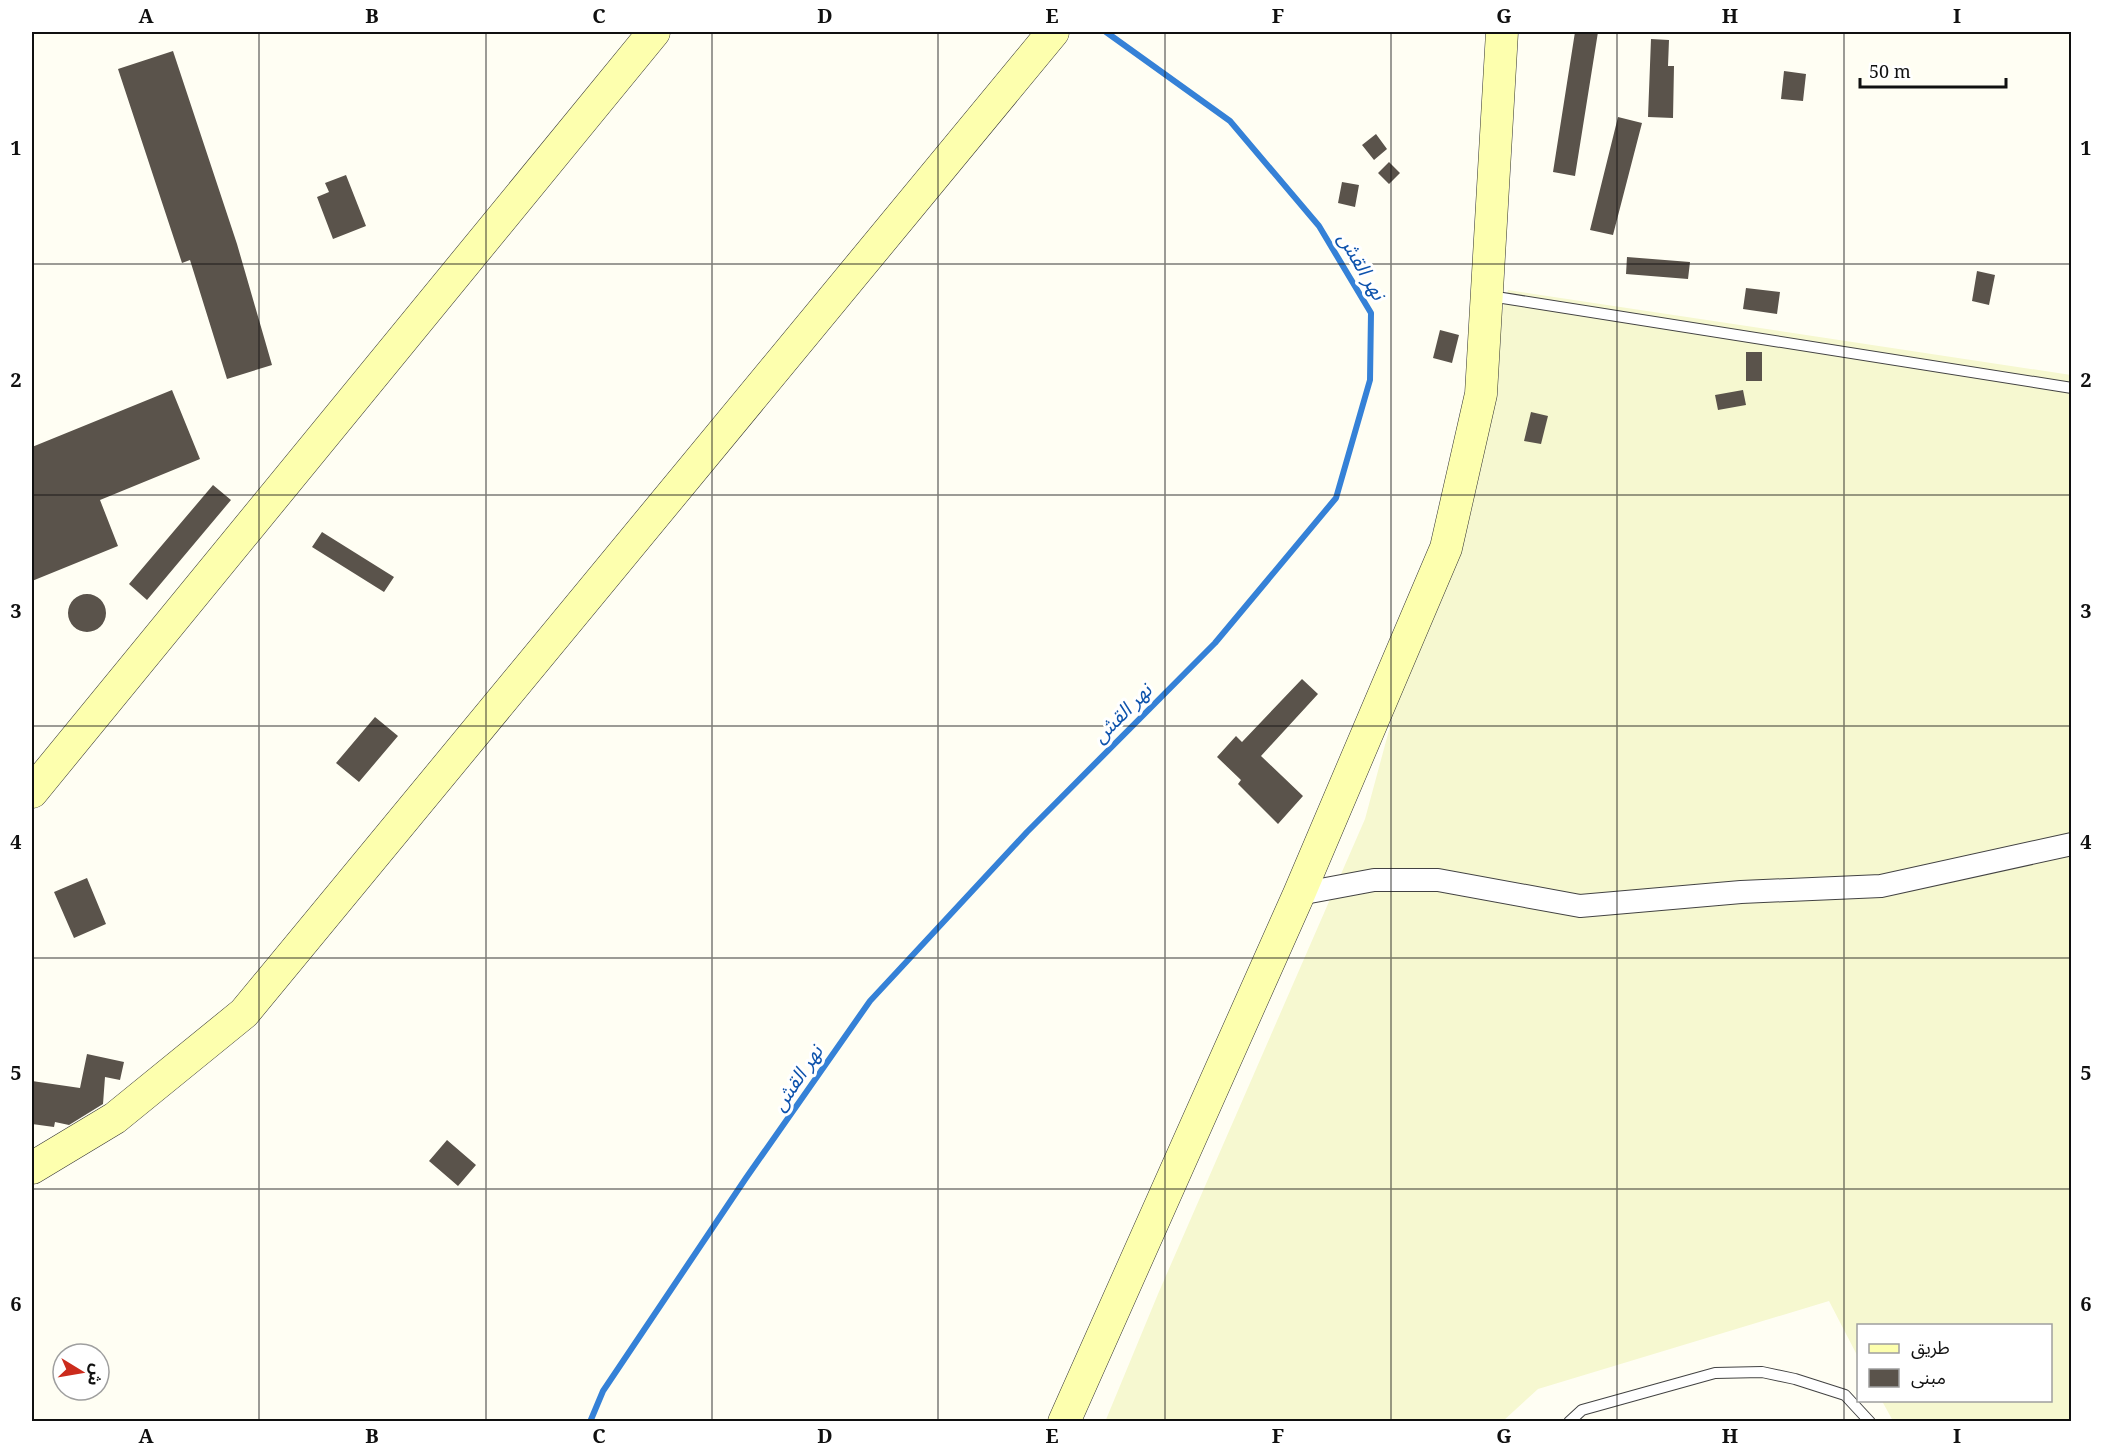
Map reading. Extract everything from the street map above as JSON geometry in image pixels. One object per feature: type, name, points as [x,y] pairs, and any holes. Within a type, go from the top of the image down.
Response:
[{"type":"street","points":[[32,792],[654,32]]},
{"type":"street","points":[[32,1168],[115,1118],[244,1013],[1053,32]]},
{"type":"street","points":[[1064,1422],[1299,894],[1446,548],[1481,394],[1502,32]]},
{"type":"street","points":[[1299,894],[1374,880],[1438,880],[1580,906],[1740,892],[1881,886],[2072,844]]},
{"type":"lane","points":[[1487,296],[2072,388]]},
{"type":"lane","points":[[1569,1422],[1582,1410],[1715,1373],[1762,1372],[1795,1378],[1845,1395],[1870,1422]]},
{"type":"green space","points":[[1508,290],[2071,375],[2071,1421],[1893,1421],[1883,1402],[2052,1402],[2052,1324],[1857,1324],[1857,1355],[1829,1301],[1538,1389],[1503,1421],[1105,1422],[1158,1294],[1365,819]]},
{"type":"building","points":[[1575,32],[1598,32],[1575,176],[1553,172]]},
{"type":"building","points":[[1651,39],[1669,40],[1668,66],[1674,66],[1673,118],[1648,117]]},
{"type":"building","points":[[173,51],[237,244],[272,365],[227,379],[190,260],[182,263],[118,69]]},
{"type":"building","points":[[1784,71],[1806,74],[1803,101],[1781,99]]},
{"type":"building","points":[[1618,117],[1642,123],[1613,235],[1590,230]]},
{"type":"building","points":[[1376,134],[1387,149],[1374,160],[1362,145]]},
{"type":"building","points":[[1389,162],[1400,173],[1389,184],[1378,173]]},
{"type":"building","points":[[346,175],[366,226],[333,239],[317,197],[329,192],[325,183]]},
{"type":"building","points":[[1342,182],[1359,185],[1355,207],[1338,203]]},
{"type":"building","points":[[1627,257],[1690,262],[1688,279],[1626,274]]},
{"type":"building","points":[[1977,271],[1995,275],[1989,305],[1972,301]]},
{"type":"building","points":[[1746,288],[1780,292],[1777,314],[1743,309]]},
{"type":"building","points":[[1440,330],[1459,335],[1452,363],[1433,358]]},
{"type":"building","points":[[1746,352],[1762,352],[1762,381],[1746,381]]},
{"type":"building","points":[[172,390],[200,459],[100,500],[118,546],[32,581],[32,447]]},
{"type":"building","points":[[1743,390],[1746,405],[1718,410],[1715,395]]},
{"type":"building","points":[[1531,412],[1548,416],[1541,444],[1524,441]]},
{"type":"building","points":[[213,485],[231,500],[147,600],[129,584]]},
{"type":"building","points":[[322,532],[394,577],[384,592],[312,547]]},
{"type":"building","points":[[87,594],[100,600],[106,613],[100,626],[87,632],[74,626],[68,613],[74,600]]},
{"type":"building","points":[[1302,679],[1318,694],[1261,756],[1303,796],[1278,824],[1238,784],[1241,780],[1217,757],[1236,736],[1242,742]]},
{"type":"building","points":[[375,717],[398,736],[359,782],[336,763]]},
{"type":"building","points":[[87,878],[106,924],[74,938],[54,892]]},
{"type":"building","points":[[87,1054],[124,1062],[120,1080],[105,1077],[103,1104],[69,1125],[55,1122],[54,1127],[32,1124],[32,1081],[80,1088]]},
{"type":"building","points":[[447,1140],[476,1165],[458,1186],[429,1161]]},
{"type":"waterway","name":"نهر القش","points":[[590,1422],[603,1391],[746,1178],[870,1001],[1027,832],[1215,643],[1336,498],[1370,380],[1371,313],[1319,226],[1230,121],[1106,32]]}]
